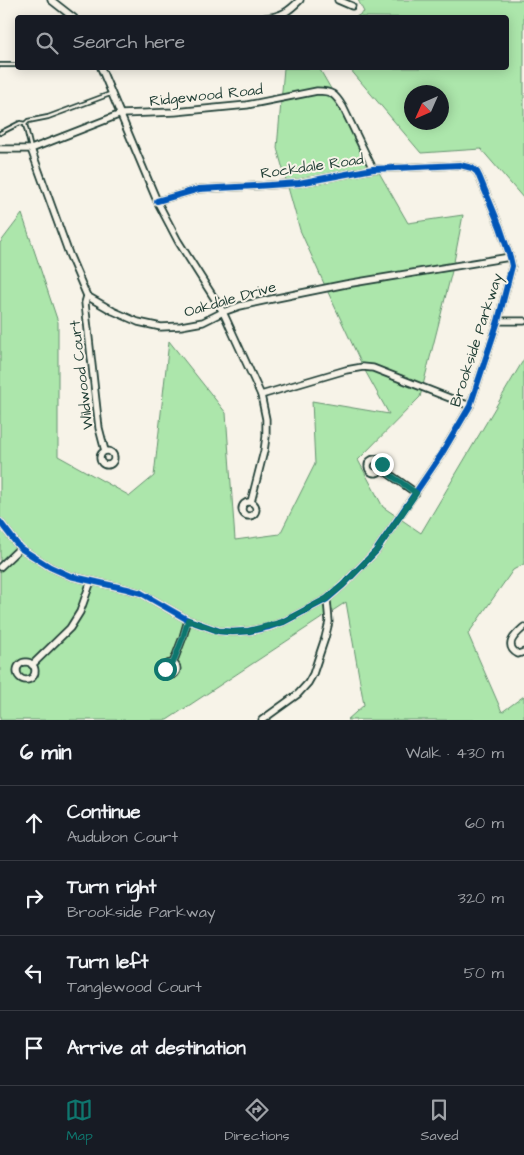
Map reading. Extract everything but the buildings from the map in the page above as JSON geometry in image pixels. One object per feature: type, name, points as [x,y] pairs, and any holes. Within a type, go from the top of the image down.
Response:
[{"type":"street","points":[[51,0],[70,15]]},
{"type":"street","points":[[282,15],[300,0]]},
{"type":"street","points":[[338,0],[352,6]]},
{"type":"street","points":[[102,70],[157,201],[178,240],[223,312],[261,395],[266,419],[266,437],[250,502]]},
{"type":"street","name":"Ridgewood Road","points":[[0,149],[31,149],[121,114],[175,112],[247,105],[325,91],[332,93],[343,106],[373,169]]},
{"type":"street","points":[[31,149],[69,254],[87,296]]},
{"type":"street","name":"Rockdale Road","points":[[157,201],[199,189],[299,183],[373,169],[452,165],[472,168]]},
{"type":"street","name":"Brookside Parkway","points":[[20,548],[50,567],[70,576],[141,594],[188,620],[219,631],[249,631],[283,622],[326,599],[343,585],[376,551],[416,493],[470,406],[498,321],[512,266],[500,227],[480,176],[472,168]]},
{"type":"street","name":"Oakdale Drive","points":[[87,296],[113,311],[138,322],[161,328],[202,322],[240,306],[346,284],[510,257]]},
{"type":"street","name":"Wildwood Court","points":[[87,296],[85,303],[100,428],[105,452]]},
{"type":"street","points":[[498,321],[524,321]]},
{"type":"street","points":[[261,395],[346,370],[363,367],[373,368],[470,406]]},
{"type":"street","points":[[382,469],[416,493]]},
{"type":"street","points":[[0,522],[20,548],[0,567]]},
{"type":"street","points":[[32,665],[70,628],[80,612],[91,582]]},
{"type":"street","points":[[262,720],[298,694],[313,674],[329,622],[326,599]]},
{"type":"street","points":[[173,663],[188,620]]},
{"type":"street","points":[[524,627],[514,636],[510,648],[518,654],[524,652]]},
{"type":"lane","points":[[0,65],[15,65]]},
{"type":"lane","points":[[0,132],[20,123],[25,124],[28,121],[112,94]]},
{"type":"lane","points":[[25,124],[31,149]]},
{"type":"green space","points":[[358,0],[524,0],[524,199],[481,149],[421,153],[351,70],[509,70],[509,15],[359,15],[364,12]]},
{"type":"green space","points":[[284,70],[320,70],[408,223],[463,215],[453,267],[420,397],[358,460],[383,507],[421,533],[524,359],[524,564],[513,570],[468,634],[502,712],[524,696],[524,720],[347,720],[364,705],[346,602],[167,720],[0,720],[0,243],[22,214],[58,322],[58,456],[130,496],[154,476],[169,341],[226,413],[235,540],[280,534],[315,464],[312,401],[389,414],[363,367],[300,230],[277,148]]},
{"type":"cycle path","points":[[0,522],[20,548],[50,567],[70,576],[141,593],[188,620],[219,631],[249,631],[269,627],[283,622],[327,599],[376,551],[441,455],[470,406],[498,321],[512,266],[500,227],[479,176],[472,168],[460,165],[373,169],[299,183],[199,189],[157,201]]},
{"type":"route","points":[[165,669],[169,662],[173,663],[188,620],[219,631],[249,631],[269,627],[283,622],[326,599],[343,585],[376,551],[416,493],[382,469],[382,464]]}]
